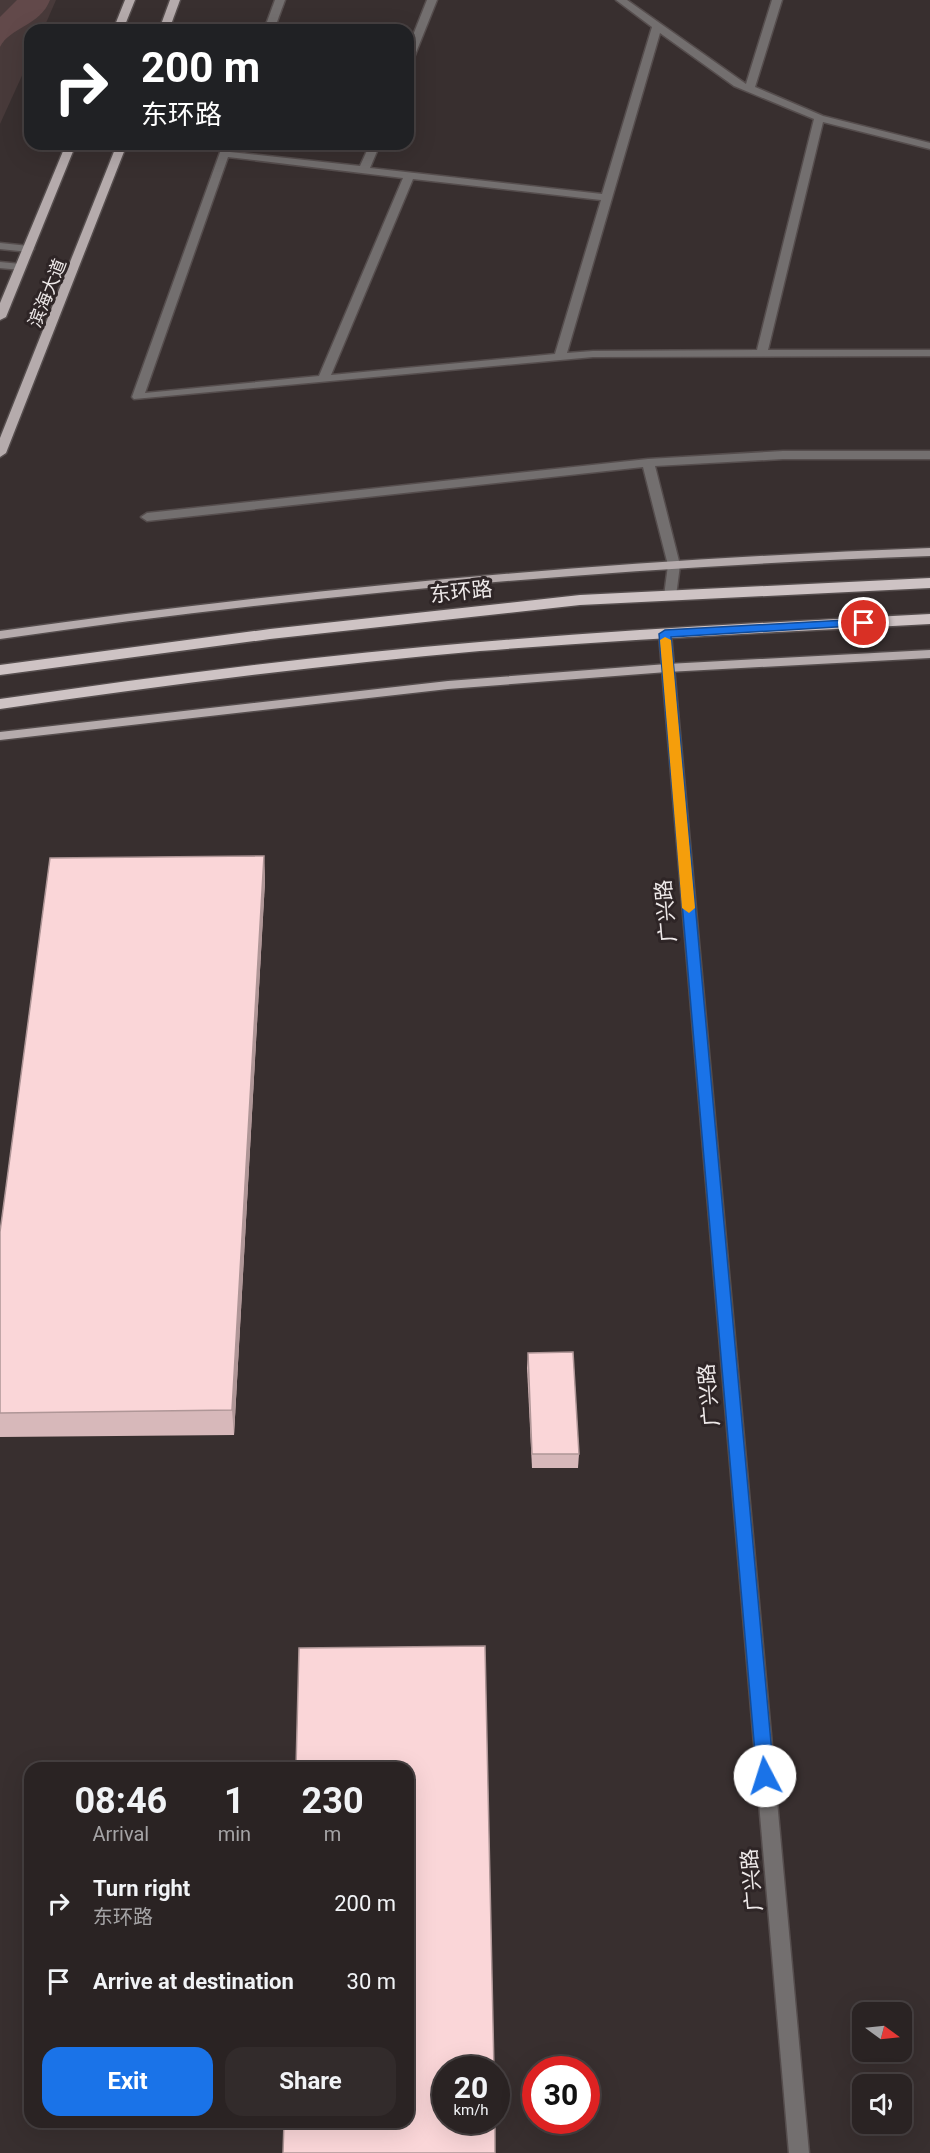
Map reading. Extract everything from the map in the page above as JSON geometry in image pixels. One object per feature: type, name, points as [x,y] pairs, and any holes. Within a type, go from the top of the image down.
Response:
[{"type":"highway","name":"东环路","points":[[0,670],[282,632],[580,600],[930,583]]},
{"type":"highway","points":[[0,704],[310,663],[503,645],[930,619]]},
{"type":"main road","points":[[120,24],[130,0]]},
{"type":"main road","points":[[166,24],[175,0]]},
{"type":"main road","name":"滨海大道","points":[[0,317],[69,150]]},
{"type":"main road","name":"滨海大道","points":[[0,453],[120,150]]},
{"type":"main road","points":[[0,635],[296,594],[481,576],[930,552]]},
{"type":"main road","points":[[0,736],[448,684],[667,668],[930,654]]},
{"type":"street","points":[[271,24],[280,0]]},
{"type":"street","points":[[414,45],[432,0]]},
{"type":"street","points":[[621,0],[738,84],[819,118],[930,146]]},
{"type":"street","points":[[749,89],[777,0]]},
{"type":"street","points":[[560,357],[657,26]]},
{"type":"street","points":[[762,353],[819,118]]},
{"type":"street","points":[[227,150],[138,397],[593,354],[930,353]]},
{"type":"street","points":[[234,150],[364,170],[607,198]]},
{"type":"street","points":[[364,170],[372,150]]},
{"type":"street","points":[[324,379],[409,175]]},
{"type":"street","points":[[0,246],[29,249]]},
{"type":"street","points":[[0,265],[21,267]]},
{"type":"street","points":[[147,517],[648,463],[783,455],[930,455]]},
{"type":"street","points":[[648,463],[674,565],[670,596]]},
{"type":"street","name":"广兴路","points":[[665,634],[799,2153]]},
{"type":"shaded area","points":[[0,0],[56,0],[46,24],[24,24],[24,71],[0,124]]},
{"type":"shaded area","points":[[17,0],[50,0],[39,16],[24,24],[0,47],[0,17]]},
{"type":"building","points":[[264,856],[232,1410],[0,1413],[0,1232],[50,858]]},
{"type":"building","points":[[573,1352],[579,1454],[532,1454],[528,1353]]},
{"type":"building","points":[[485,1646],[494,2056],[432,2056],[432,2134],[495,2134],[495,2153],[283,2153],[284,2128],[414,2128],[414,1762],[296,1762],[299,1648]]},
{"type":"slow traffic","points":[[665,640],[689,908]]},
{"type":"route","points":[[765,1776],[665,634],[864,623]]}]
